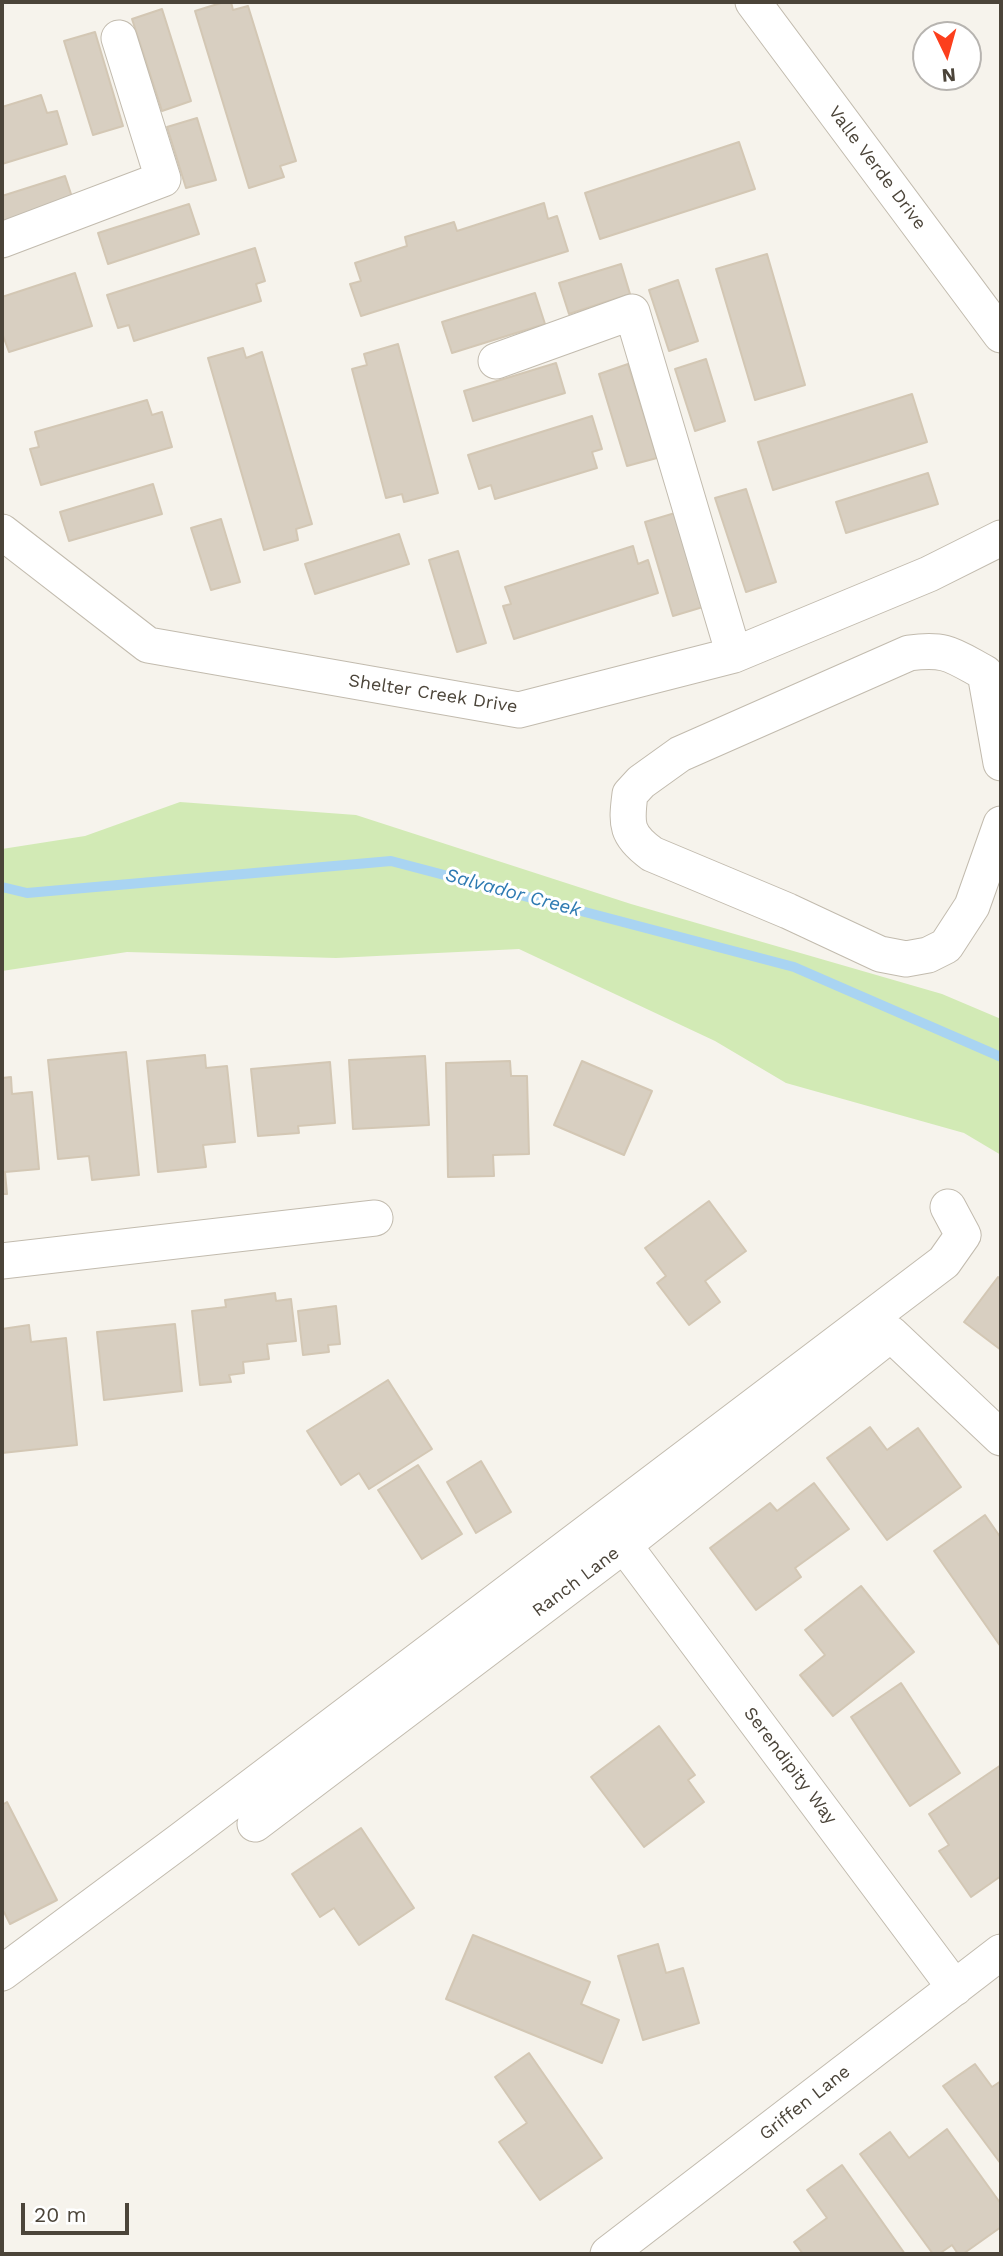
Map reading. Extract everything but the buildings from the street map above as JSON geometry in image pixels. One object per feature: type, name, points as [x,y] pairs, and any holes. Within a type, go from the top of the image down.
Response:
[{"type":"street","name":"Valle Verde Drive","points":[[753,2],[1001,335]]},
{"type":"street","points":[[2,240],[163,179],[119,38]]},
{"type":"street","points":[[496,361],[632,312],[734,655]]},
{"type":"street","name":"Shelter Creek Drive","points":[[2,532],[148,645],[519,710],[734,655],[929,574],[1001,538]]},
{"type":"street","points":[[1001,763],[993,668],[946,652],[929,650],[909,653],[680,754],[641,782],[631,794],[628,809],[629,826],[635,841],[652,854],[788,911],[880,954],[906,959],[928,955],[946,946],[972,906],[1001,824]]},
{"type":"street","points":[[2,1973],[944,1262],[963,1235],[948,1206]]},
{"type":"street","points":[[2,1261],[375,1218]]},
{"type":"street","name":"Ranch Lane","points":[[256,1824],[624,1545],[891,1334],[1001,1438]]},
{"type":"street","name":"Serendipity Way","points":[[624,1545],[955,1988]]},
{"type":"street","name":"Griffen Lane","points":[[608,2254],[1001,1952]]},
{"type":"green space","points":[[180,802],[356,815],[631,904],[942,994],[1001,1019],[1001,1155],[964,1133],[786,1083],[715,1041],[519,949],[336,958],[127,952],[2,971],[2,849],[85,836]]},
{"type":"waterway","name":"Salvador Creek","points":[[2,887],[27,893],[391,861],[794,967],[1001,1057]]}]
